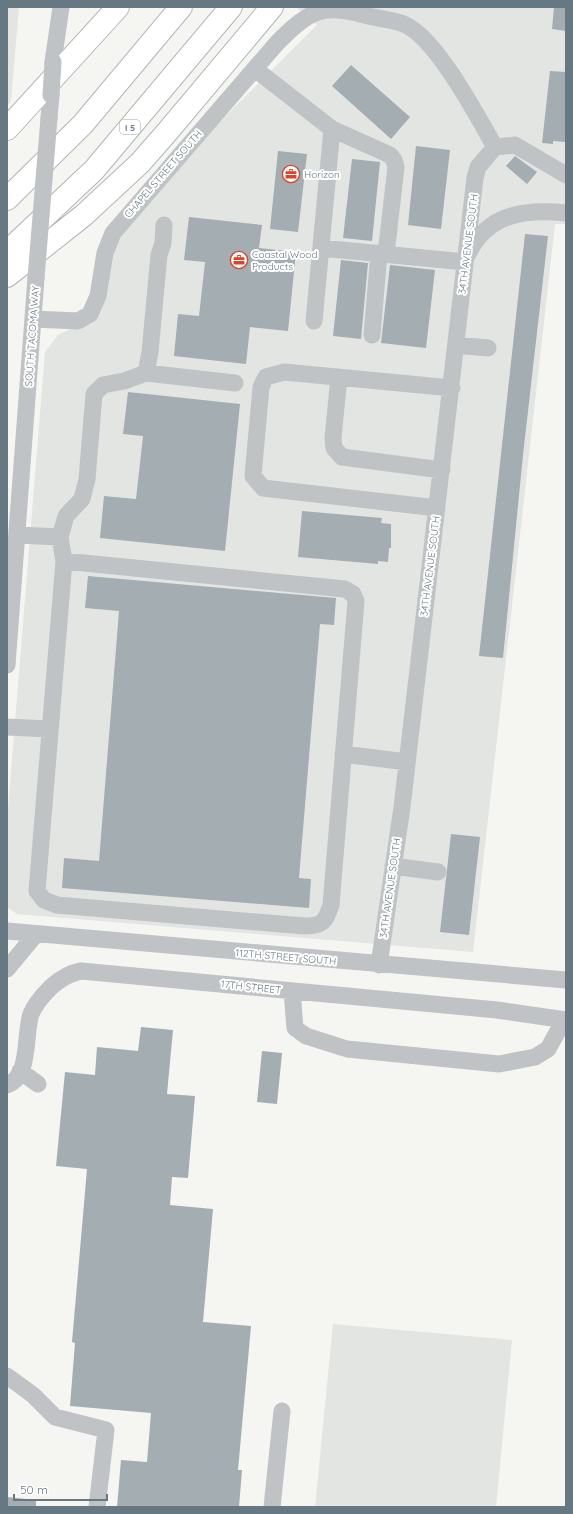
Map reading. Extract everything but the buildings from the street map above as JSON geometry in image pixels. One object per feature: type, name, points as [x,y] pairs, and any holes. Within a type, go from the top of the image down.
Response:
[{"type":"highway","points":[[7,129],[118,7]]},
{"type":"highway","points":[[7,199],[83,124],[181,7]]},
{"type":"highway","name":"I 5","points":[[7,252],[94,170],[231,7]]},
{"type":"highway","points":[[7,276],[84,215],[140,163],[168,132],[272,7]]},
{"type":"street","name":"SOUTH TACOMA WAY","points":[[7,665],[53,62],[61,7]]},
{"type":"street","name":"CHAPEL STREET SOUTH","points":[[33,319],[78,321],[90,314],[98,296],[105,253],[113,234],[255,69],[297,23],[314,13],[344,9],[406,25],[426,40],[461,88],[495,147]]},
{"type":"street","points":[[255,69],[332,129],[390,156],[394,160],[396,167],[372,335]]},
{"type":"street","points":[[314,321],[332,129]]},
{"type":"street","points":[[495,147],[515,145],[566,175]]},
{"type":"street","name":"34TH AVENUE SOUTH","points":[[379,965],[407,762],[452,388],[465,262],[478,167],[495,147]]},
{"type":"street","points":[[321,248],[465,262],[477,238],[491,225],[504,217],[529,212],[566,213]]},
{"type":"street","points":[[146,372],[150,352],[159,255],[163,243],[164,225]]},
{"type":"street","points":[[456,346],[488,348]]},
{"type":"street","points":[[64,561],[345,589],[353,594],[356,601],[331,905],[326,919],[318,926],[288,925],[57,906],[44,900],[37,891],[64,561],[60,537],[66,516],[82,499],[87,479],[94,394],[103,385],[124,381],[146,372],[235,383]]},
{"type":"street","points":[[437,508],[263,488],[253,476],[261,387],[266,377],[284,372],[452,388]]},
{"type":"street","points":[[339,377],[333,438],[334,448],[342,457],[442,470]]},
{"type":"street","points":[[17,535],[60,537]]},
{"type":"street","points":[[7,727],[49,730]]},
{"type":"street","points":[[343,754],[407,762]]},
{"type":"street","points":[[393,866],[438,872]]},
{"type":"street","name":"112TH STREET SOUTH","points":[[7,931],[379,965],[566,980]]},
{"type":"street","points":[[7,969],[36,934]]},
{"type":"street","name":"17TH STREET","points":[[7,1084],[15,1080],[20,1071],[25,1055],[29,1021],[34,1008],[46,992],[67,976],[76,972],[92,970],[496,1010],[565,1020]]},
{"type":"street","points":[[292,991],[295,1028],[306,1036],[347,1049],[499,1064],[535,1057],[548,1049],[565,1020]]},
{"type":"street","points":[[20,1071],[38,1084]]},
{"type":"street","points":[[7,1376],[33,1395],[55,1417],[106,1430],[97,1507]]},
{"type":"street","points":[[272,1507],[282,1411]]},
{"type":"shaded area","points":[[7,7],[19,7],[11,101],[7,106]]},
{"type":"shaded area","points":[[296,7],[566,7],[566,224],[555,224],[473,952],[17,914],[7,907],[7,821],[45,352],[58,335],[68,330],[80,328],[111,245],[135,206],[317,25]]},
{"type":"shaded area","points":[[333,1324],[512,1340],[496,1507],[315,1507]]},
{"type":"place","name":"Horizon","points":[[291,174]]},
{"type":"place","name":"Coastal Wood Products","points":[[239,260]]}]
